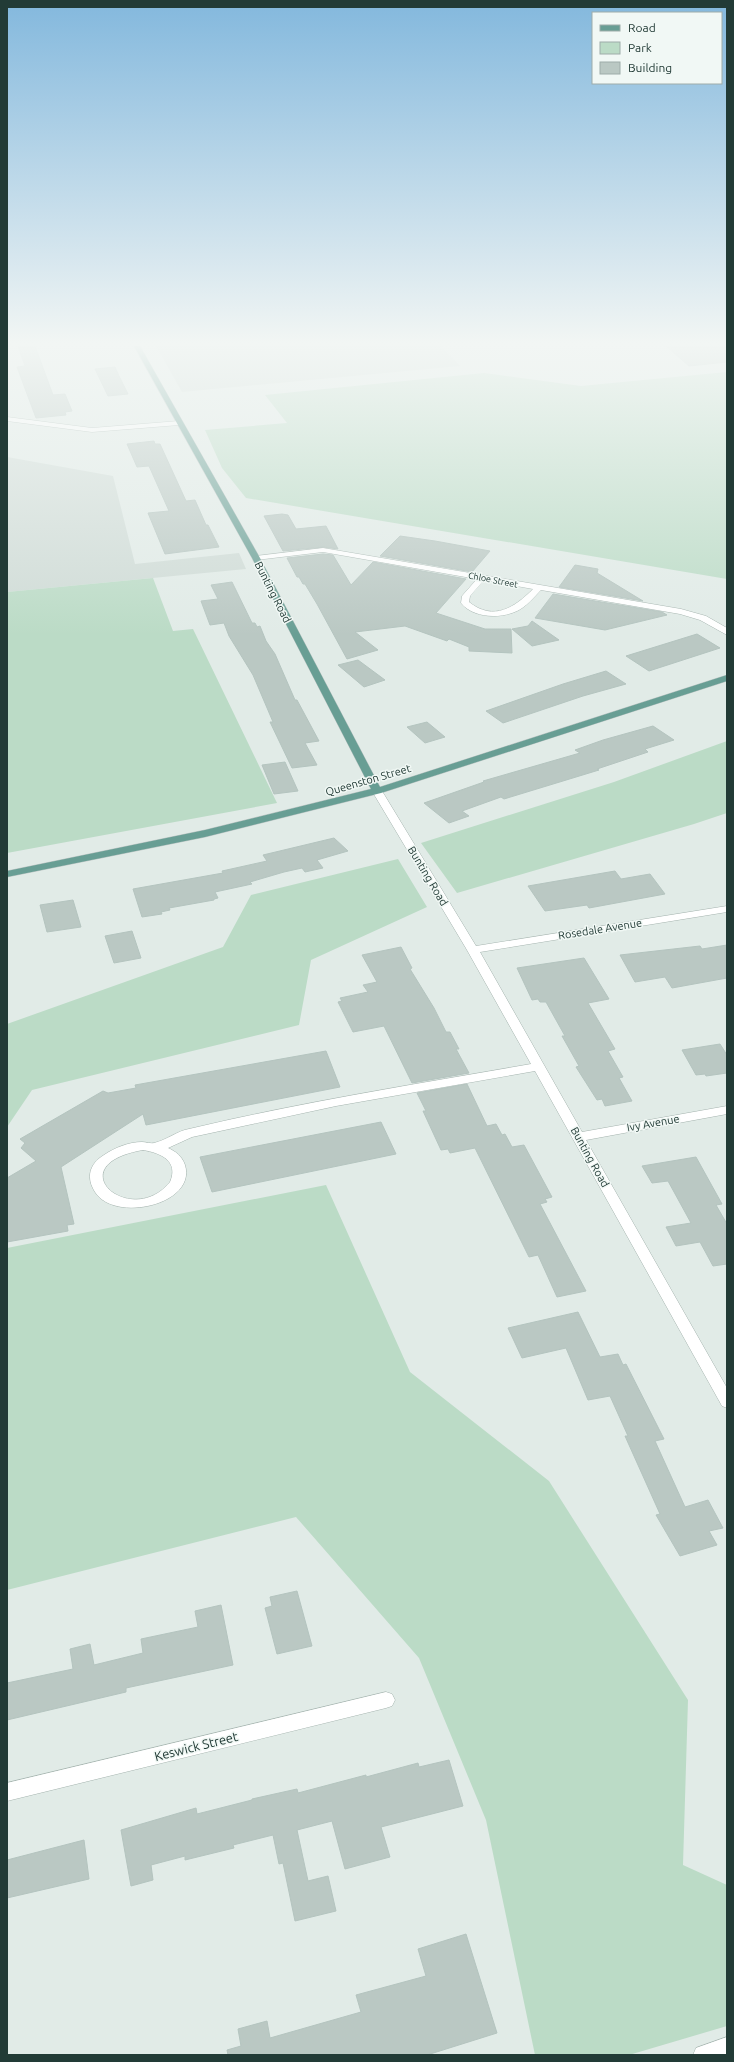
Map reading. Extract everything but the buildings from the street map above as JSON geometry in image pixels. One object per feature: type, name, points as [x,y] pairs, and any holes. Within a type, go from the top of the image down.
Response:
[{"type":"main road","name":"Bunting Road","points":[[190,442],[256,558],[377,791]]},
{"type":"main road","name":"Queenston Street","points":[[7,874],[189,838],[377,791],[727,678]]},
{"type":"street","name":"Chloe Street","points":[[256,558],[323,550],[681,612],[703,618],[727,632]]},
{"type":"street","points":[[482,578],[466,596],[465,603],[470,608],[479,612],[500,613],[515,609],[538,588]]},
{"type":"street","name":"Bunting Road","points":[[377,791],[539,1066],[727,1402]]},
{"type":"street","name":"Rosedale Avenue","points":[[472,950],[727,909]]},
{"type":"street","points":[[157,1147],[168,1152],[176,1160],[180,1169],[179,1179],[173,1188],[156,1199],[135,1203],[121,1202],[102,1191],[97,1182],[97,1174],[100,1165],[108,1157],[130,1147],[157,1147],[190,1133],[336,1102],[539,1066]]},
{"type":"street","name":"Ivy Avenue","points":[[578,1137],[727,1110]]},
{"type":"street","name":"Keswick Street","points":[[7,1792],[386,1700]]},
{"type":"street","points":[[703,2055],[727,2047]]},
{"type":"shaded area","points":[[7,457],[113,476],[135,564],[239,553],[246,569],[7,592]]},
{"type":"green space","points":[[210,442],[727,442],[727,579],[246,498],[222,468]]},
{"type":"green space","points":[[153,578],[173,631],[193,629],[277,803],[7,853],[7,592]]},
{"type":"green space","points":[[727,741],[727,813],[694,824],[457,893],[421,843],[614,782]]},
{"type":"green space","points":[[398,859],[427,907],[311,960],[299,1025],[32,1090],[7,1127],[7,1024],[223,947],[251,895]]},
{"type":"green space","points":[[326,1185],[410,1372],[549,1481],[688,1700],[683,1865],[727,1885],[727,2026],[629,2055],[535,2055],[486,1820],[419,1658],[296,1517],[7,1590],[7,1248]]}]
